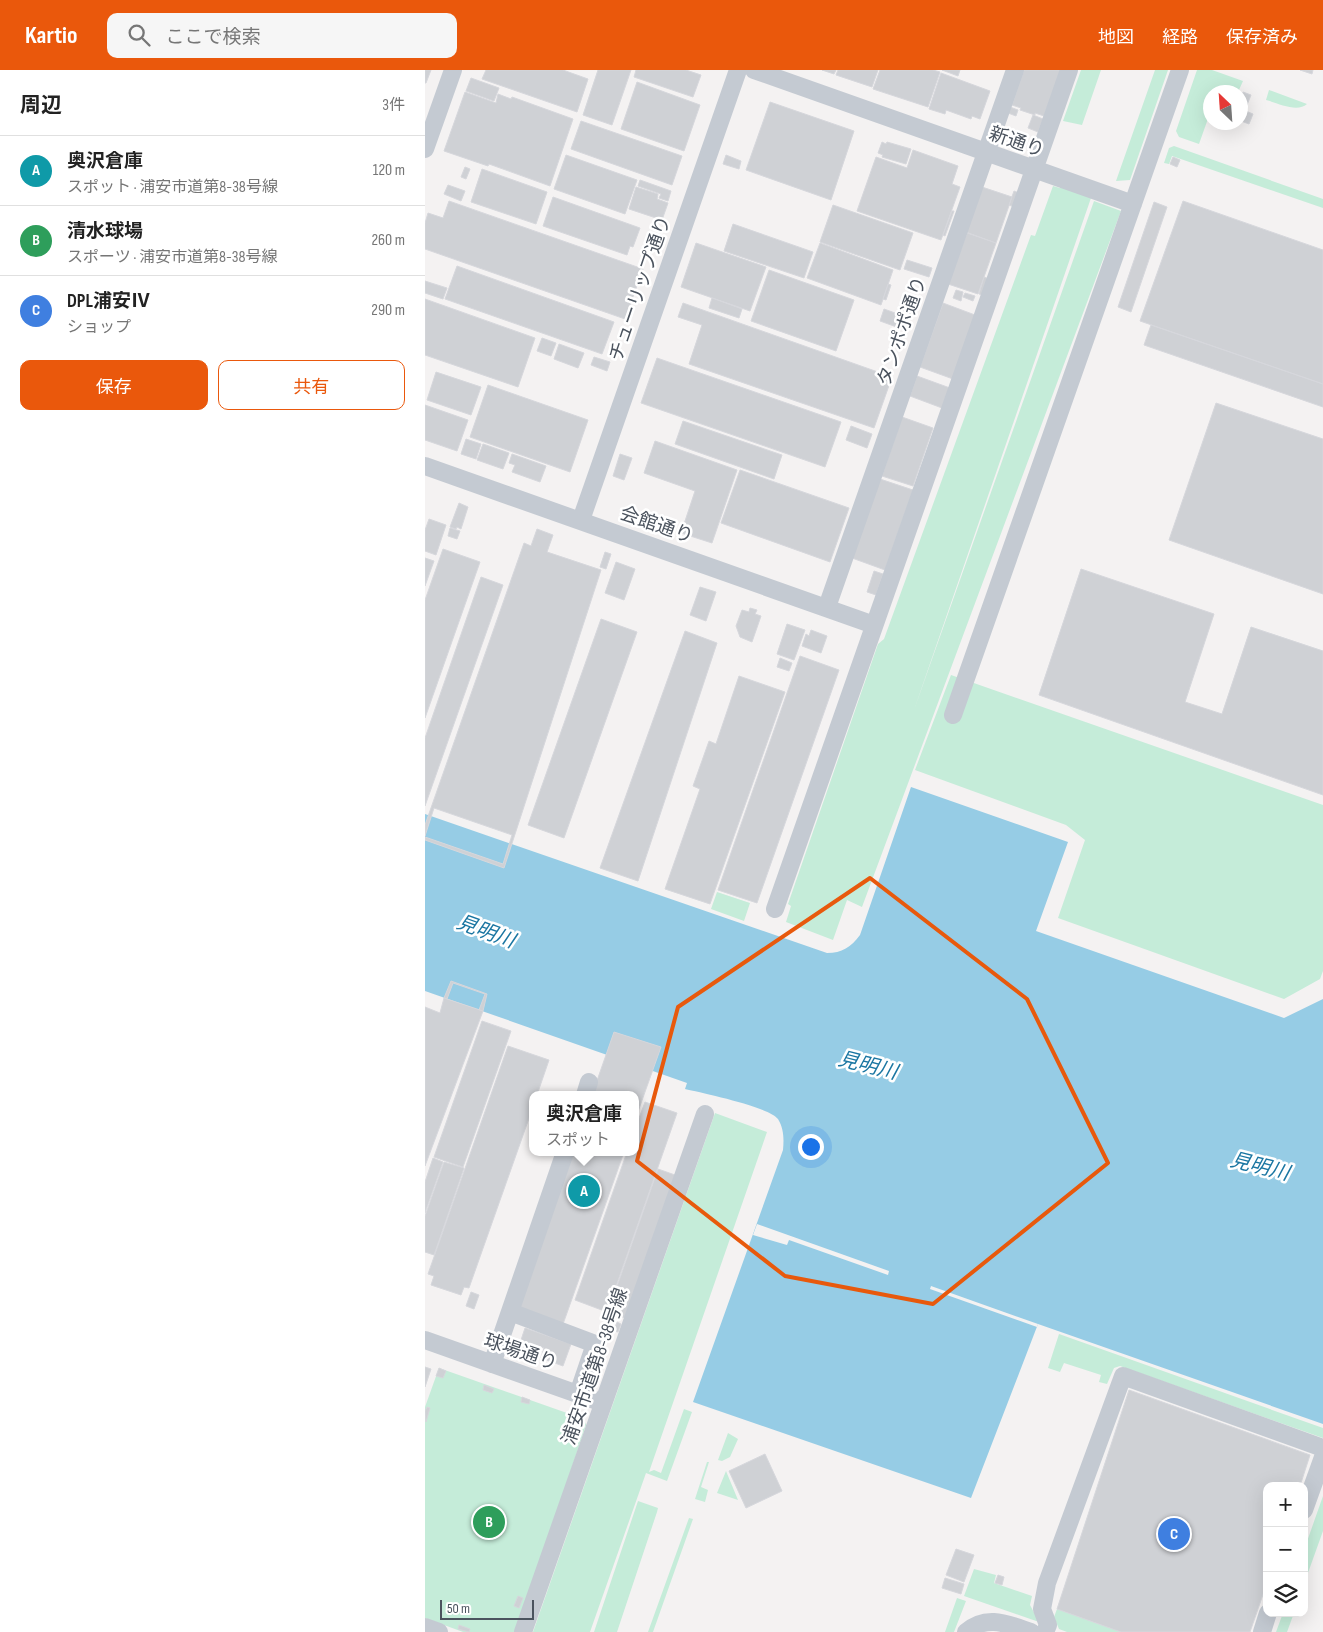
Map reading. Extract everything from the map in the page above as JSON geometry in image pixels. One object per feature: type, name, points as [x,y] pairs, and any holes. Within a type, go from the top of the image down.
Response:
[{"type":"street","points":[[425,149],[453,70]]},
{"type":"street","name":"チューリップ通り","points":[[581,520],[738,70]]},
{"type":"street","name":"新通り","points":[[754,70],[1133,204]]},
{"type":"street","name":"タンポポ通り","points":[[827,607],[1015,70]]},
{"type":"street","points":[[775,909],[1069,70]]},
{"type":"street","points":[[953,715],[1180,70]]},
{"type":"street","name":"会館通り","points":[[425,466],[874,625]]},
{"type":"street","name":"浦安市道第8-38号線","points":[[523,1632],[705,1114]]},
{"type":"street","points":[[492,1364],[564,1156]]},
{"type":"street","points":[[509,1312],[595,1344],[578,1394]]},
{"type":"street","name":"球場通り","points":[[425,1340],[603,1402]]},
{"type":"street","points":[[1045,1632],[1047,1625],[1042,1609],[1047,1583],[1123,1376],[1323,1448]]},
{"type":"street","points":[[1308,1499],[1323,1457]]},
{"type":"street","points":[[1261,1632],[1267,1617]]},
{"type":"street","points":[[966,1632],[981,1622],[989,1621],[1031,1632]]},
{"type":"street","points":[[425,1627],[439,1632]]},
{"type":"highlighted area","points":[[870,878],[1027,999],[1108,1163],[933,1304],[785,1276],[637,1161],[678,1007]]},
{"type":"green space","points":[[1081,70],[1101,70],[1082,125],[1063,121]]},
{"type":"green space","points":[[1155,70],[1168,70],[1130,180],[1116,181]]},
{"type":"green space","points":[[1197,70],[1212,70],[1243,81],[1241,85],[1203,85],[1204,130],[1199,144],[1179,137],[1176,131]]},
{"type":"green space","points":[[1269,90],[1307,104],[1298,108],[1266,100]]},
{"type":"green space","points":[[1174,146],[1323,199],[1323,208],[1172,156],[1169,164],[1164,163],[1169,148]]},
{"type":"green space","points":[[1053,186],[1060,188],[1061,186],[1091,198],[914,710],[1094,201],[1121,211],[862,907],[847,900],[833,940],[786,922],[791,906],[788,904],[878,644],[884,639],[1031,235],[1035,236]]},
{"type":"green space","points":[[951,675],[1323,805],[1323,971],[1320,979],[1284,999],[1058,918],[1085,840],[1066,825],[915,770]]},
{"type":"green space","points":[[717,892],[750,903],[744,921],[711,909]]},
{"type":"green space","points":[[715,1113],[767,1132],[649,1472],[654,1470],[661,1473],[684,1409],[692,1412],[667,1481],[646,1473],[590,1632],[533,1632]]},
{"type":"green space","points":[[1059,1334],[1323,1428],[1323,1438],[1120,1366],[1114,1368],[1107,1384],[1099,1382],[1101,1375],[1064,1363],[1060,1372],[1048,1368]]},
{"type":"green space","points":[[439,1368],[584,1419],[586,1425],[517,1632],[463,1632],[425,1618],[425,1407]]},
{"type":"green space","points":[[728,1433],[738,1439],[730,1457],[722,1461],[718,1460]]},
{"type":"green space","points":[[707,1462],[709,1462],[701,1487],[708,1490],[705,1502],[695,1499]]},
{"type":"green space","points":[[726,1471],[738,1500],[717,1493]]},
{"type":"green space","points":[[1323,1496],[1323,1531],[1308,1573],[1308,1539]]},
{"type":"green space","points":[[638,1501],[658,1508],[617,1632],[594,1632]]},
{"type":"green space","points":[[689,1518],[693,1519],[653,1632],[648,1632]]},
{"type":"green space","points":[[974,1569],[996,1575],[994,1583],[1032,1596],[1030,1605],[1039,1622],[964,1596]]},
{"type":"green space","points":[[957,1598],[966,1601],[954,1632],[945,1632]]},
{"type":"green space","points":[[1057,1609],[1121,1632],[1067,1632],[1059,1629],[1054,1617]]},
{"type":"green space","points":[[1282,1617],[1293,1617],[1287,1632],[1276,1632]]},
{"type":"water","name":"見明川","points":[[911,787],[1068,842],[1036,931],[1284,1018],[1323,999],[1323,1424],[1038,1324],[971,1498],[693,1402],[783,1150],[783,1134],[778,1119],[772,1114],[749,1105],[685,1089],[687,1083],[425,991],[425,814],[827,953],[832,953],[846,948],[860,935]]},
{"type":"pier","points":[[757,1224],[889,1271],[888,1275],[789,1240],[787,1245],[753,1235]]},
{"type":"pier","points":[[931,1286],[1038,1324],[1037,1327],[930,1289]]},
{"type":"building","points":[[425,70],[431,70],[426,83],[425,83]]},
{"type":"building","points":[[486,70],[563,70],[588,79],[577,112],[482,79]]},
{"type":"building","points":[[598,70],[631,70],[612,125],[583,115]]},
{"type":"building","points":[[636,70],[686,70],[701,75],[693,97],[634,77]]},
{"type":"building","points":[[822,70],[836,70],[834,74]]},
{"type":"building","points":[[838,70],[878,70],[872,87],[836,75]]},
{"type":"building","points":[[880,70],[933,70],[940,72],[928,107],[873,89]]},
{"type":"building","points":[[942,70],[960,70],[958,76]]},
{"type":"building","points":[[1024,70],[1061,70],[1044,116],[1020,110],[1021,108],[1012,105]]},
{"type":"building","points":[[1300,70],[1313,70],[1312,74]]},
{"type":"building","points":[[941,73],[990,91],[980,119],[972,116],[971,119],[946,110],[945,114],[929,109]]},
{"type":"building","points":[[471,78],[499,88],[494,101],[466,91]]},
{"type":"building","points":[[637,82],[700,105],[684,151],[621,129]]},
{"type":"building","points":[[465,92],[496,103],[498,94],[511,99],[512,97],[573,119],[550,186],[489,164],[488,166],[444,151]]},
{"type":"building","points":[[770,102],[854,131],[831,200],[746,170]]},
{"type":"building","points":[[1010,107],[1018,110],[1016,116],[1008,113]]},
{"type":"building","points":[[1248,112],[1253,114],[1248,124]]},
{"type":"building","points":[[1033,115],[1043,119],[1038,132],[1028,128]]},
{"type":"building","points":[[581,121],[682,156],[672,185],[571,149]]},
{"type":"building","points":[[882,142],[911,149],[906,164],[882,157],[883,155],[878,153]]},
{"type":"building","points":[[913,150],[958,166],[952,184],[960,187],[941,240],[857,211],[876,157],[907,168]]},
{"type":"building","points":[[566,155],[637,180],[625,214],[554,189]]},
{"type":"building","points":[[726,155],[741,161],[739,169],[723,164]]},
{"type":"building","points":[[1173,157],[1180,160],[1177,167],[1170,164]]},
{"type":"building","points":[[465,167],[470,169],[466,179],[461,177]]},
{"type":"building","points":[[482,169],[547,192],[536,224],[471,202]]},
{"type":"building","points":[[640,180],[671,191],[668,201],[659,198],[661,194],[638,186]]},
{"type":"building","points":[[448,185],[465,191],[461,201],[444,194]]},
{"type":"building","points":[[636,187],[658,194],[657,199],[668,203],[662,220],[629,209]]},
{"type":"building","points":[[982,187],[1012,197],[996,243],[966,232]]},
{"type":"building","points":[[1014,191],[1019,193],[1014,207],[1009,205]]},
{"type":"building","points":[[553,197],[640,228],[633,247],[630,246],[627,255],[543,226]]},
{"type":"building","points":[[449,201],[643,269],[625,319],[425,249],[425,223],[428,213],[443,218]]},
{"type":"building","points":[[1183,201],[1323,250],[1323,384],[1140,321]]},
{"type":"building","points":[[1154,202],[1167,207],[1131,312],[1118,307]]},
{"type":"building","points":[[833,205],[913,233],[900,270],[820,242]]},
{"type":"building","points":[[952,211],[954,211],[945,236],[943,235]]},
{"type":"building","points":[[733,224],[813,252],[804,278],[724,251]]},
{"type":"building","points":[[967,233],[996,243],[978,294],[948,284]]},
{"type":"building","points":[[696,243],[766,267],[750,311],[681,287]]},
{"type":"building","points":[[820,243],[893,270],[881,305],[807,278]]},
{"type":"building","points":[[907,260],[932,268],[929,277],[904,269]]},
{"type":"building","points":[[457,266],[614,322],[602,354],[445,299]]},
{"type":"building","points":[[769,270],[854,300],[836,351],[751,321]]},
{"type":"building","points":[[984,277],[989,279],[983,295],[979,294]]},
{"type":"building","points":[[425,281],[447,288],[443,299],[425,293]]},
{"type":"building","points":[[888,284],[891,285],[886,300],[883,299]]},
{"type":"building","points":[[956,290],[963,292],[961,301],[953,298]]},
{"type":"building","points":[[965,293],[975,296],[973,301],[963,297]]},
{"type":"building","points":[[712,298],[742,309],[739,318],[709,308]]},
{"type":"building","points":[[425,299],[535,338],[518,387],[425,355]]},
{"type":"building","points":[[901,300],[919,306],[915,316],[898,311]]},
{"type":"building","points":[[683,303],[892,377],[874,428],[689,364],[702,325],[678,317]]},
{"type":"building","points":[[943,303],[975,315],[953,379],[920,367]]},
{"type":"building","points":[[884,309],[909,318],[905,330],[880,321]]},
{"type":"building","points":[[1151,325],[1323,384],[1323,407],[1144,345]]},
{"type":"building","points":[[542,338],[556,343],[551,356],[537,351]]},
{"type":"building","points":[[559,344],[584,353],[578,368],[554,359]]},
{"type":"building","points":[[594,357],[610,362],[607,371],[591,365]]},
{"type":"building","points":[[657,358],[841,422],[825,467],[641,403]]},
{"type":"building","points":[[436,372],[481,387],[471,415],[427,400]]},
{"type":"building","points":[[917,376],[950,388],[942,408],[910,396]]},
{"type":"building","points":[[488,385],[588,420],[570,472],[470,437]]},
{"type":"building","points":[[1216,403],[1323,439],[1323,594],[1169,540]]},
{"type":"building","points":[[425,405],[468,420],[457,451],[425,440]]},
{"type":"building","points":[[902,417],[933,428],[913,486],[882,476]]},
{"type":"building","points":[[683,421],[782,455],[774,479],[675,444]]},
{"type":"building","points":[[851,426],[872,434],[867,448],[846,440]]},
{"type":"building","points":[[466,439],[481,444],[476,459],[461,454]]},
{"type":"building","points":[[655,441],[737,470],[712,543],[681,533],[695,491],[644,473]]},
{"type":"building","points":[[483,444],[509,453],[503,469],[477,460]]},
{"type":"building","points":[[512,454],[546,466],[540,482],[512,472],[515,465],[509,463]]},
{"type":"building","points":[[620,454],[632,458],[624,480],[613,476]]},
{"type":"building","points":[[740,470],[849,508],[830,562],[721,523]]},
{"type":"building","points":[[880,479],[913,490],[885,570],[852,558]]},
{"type":"building","points":[[459,503],[468,507],[461,529],[457,527],[456,529],[450,527]]},
{"type":"building","points":[[429,519],[446,525],[436,555],[425,551],[425,530]]},
{"type":"building","points":[[450,528],[460,531],[457,539],[448,536]]},
{"type":"building","points":[[537,529],[553,535],[547,552],[601,570],[504,868],[425,840],[425,837],[503,864],[512,835],[434,808],[425,836],[425,825],[524,543],[531,546]]},
{"type":"building","points":[[443,549],[480,562],[425,718],[425,600]]},
{"type":"building","points":[[605,552],[611,554],[606,569],[600,567]]},
{"type":"building","points":[[425,558],[434,561],[425,586]]},
{"type":"building","points":[[616,562],[635,569],[624,600],[605,593]]},
{"type":"building","points":[[1081,569],[1214,614],[1185,702],[1222,714],[1251,627],[1323,651],[1323,795],[1039,695]]},
{"type":"building","points":[[874,571],[883,574],[876,595],[867,592]]},
{"type":"building","points":[[481,577],[503,585],[425,806],[425,738]]},
{"type":"building","points":[[700,587],[716,592],[706,621],[690,615]]},
{"type":"building","points":[[750,608],[757,610],[755,614],[761,616],[752,642],[740,637],[736,626],[742,610],[749,612]]},
{"type":"building","points":[[601,619],[637,632],[564,838],[528,825]]},
{"type":"building","points":[[787,624],[805,630],[794,660],[777,654]]},
{"type":"building","points":[[811,630],[827,636],[821,653],[802,646],[806,634],[809,636]]},
{"type":"building","points":[[685,631],[717,643],[638,881],[600,868]]},
{"type":"building","points":[[800,656],[839,670],[757,903],[718,890]]},
{"type":"building","points":[[780,658],[792,663],[789,671],[777,667]]},
{"type":"building","points":[[739,676],[785,692],[710,904],[665,889],[700,789],[693,786],[709,741],[716,744]]},
{"type":"building","points":[[451,981],[487,994],[483,1011],[479,1010],[485,994],[453,983],[447,999],[444,998]]},
{"type":"building","points":[[444,998],[483,1011],[425,1166],[425,1007],[440,1013]]},
{"type":"building","points":[[482,1021],[511,1031],[463,1167],[434,1157]]},
{"type":"building","points":[[614,1032],[661,1047],[639,1109],[639,1091],[593,1091]]},
{"type":"building","points":[[508,1046],[549,1060],[538,1091],[529,1091],[529,1118],[469,1288],[464,1287],[461,1295],[431,1285],[434,1276],[428,1274]]},
{"type":"building","points":[[645,1102],[677,1113],[607,1312],[575,1300],[626,1156],[639,1156],[639,1118]]},
{"type":"building","points":[[571,1156],[623,1156],[562,1327],[517,1311]]},
{"type":"building","points":[[433,1158],[443,1162],[425,1213],[425,1182]]},
{"type":"building","points":[[444,1162],[464,1168],[434,1255],[425,1252],[425,1216]]},
{"type":"building","points":[[658,1169],[675,1175],[625,1318],[608,1312]]},
{"type":"building","points":[[471,1292],[479,1295],[474,1309],[466,1306]]},
{"type":"building","points":[[617,1322],[621,1324],[618,1332],[614,1331]]},
{"type":"building","points":[[525,1328],[571,1344],[563,1366],[541,1358],[544,1348],[527,1342],[524,1351],[518,1349]]},
{"type":"building","points":[[425,1367],[431,1369],[425,1387]]},
{"type":"building","points":[[439,1368],[446,1371],[443,1378],[436,1376]]},
{"type":"building","points":[[484,1385],[494,1389],[492,1393],[483,1390]]},
{"type":"building","points":[[1129,1390],[1310,1455],[1301,1482],[1263,1482],[1263,1595],[1250,1632],[1121,1632],[1057,1609]]},
{"type":"building","points":[[522,1397],[530,1400],[529,1404],[521,1402]]},
{"type":"building","points":[[427,1407],[430,1408],[426,1422],[425,1411]]},
{"type":"building","points":[[765,1454],[782,1491],[746,1508],[729,1471]]},
{"type":"building","points":[[956,1549],[974,1555],[964,1582],[946,1575]]},
{"type":"building","points":[[998,1575],[1004,1577],[1002,1585],[995,1583]]},
{"type":"building","points":[[945,1578],[964,1584],[961,1594],[942,1588]]},
{"type":"building","points":[[518,1596],[523,1598],[519,1608],[514,1606]]},
{"type":"building","points":[[459,1625],[470,1629],[469,1632],[458,1629]]},
{"type":"place","name":"奥沢倉庫","points":[[584,1191]]},
{"type":"place","name":"清水球場","points":[[489,1522]]},
{"type":"place","name":"DPL浦安Ⅳ","points":[[1174,1534]]}]
